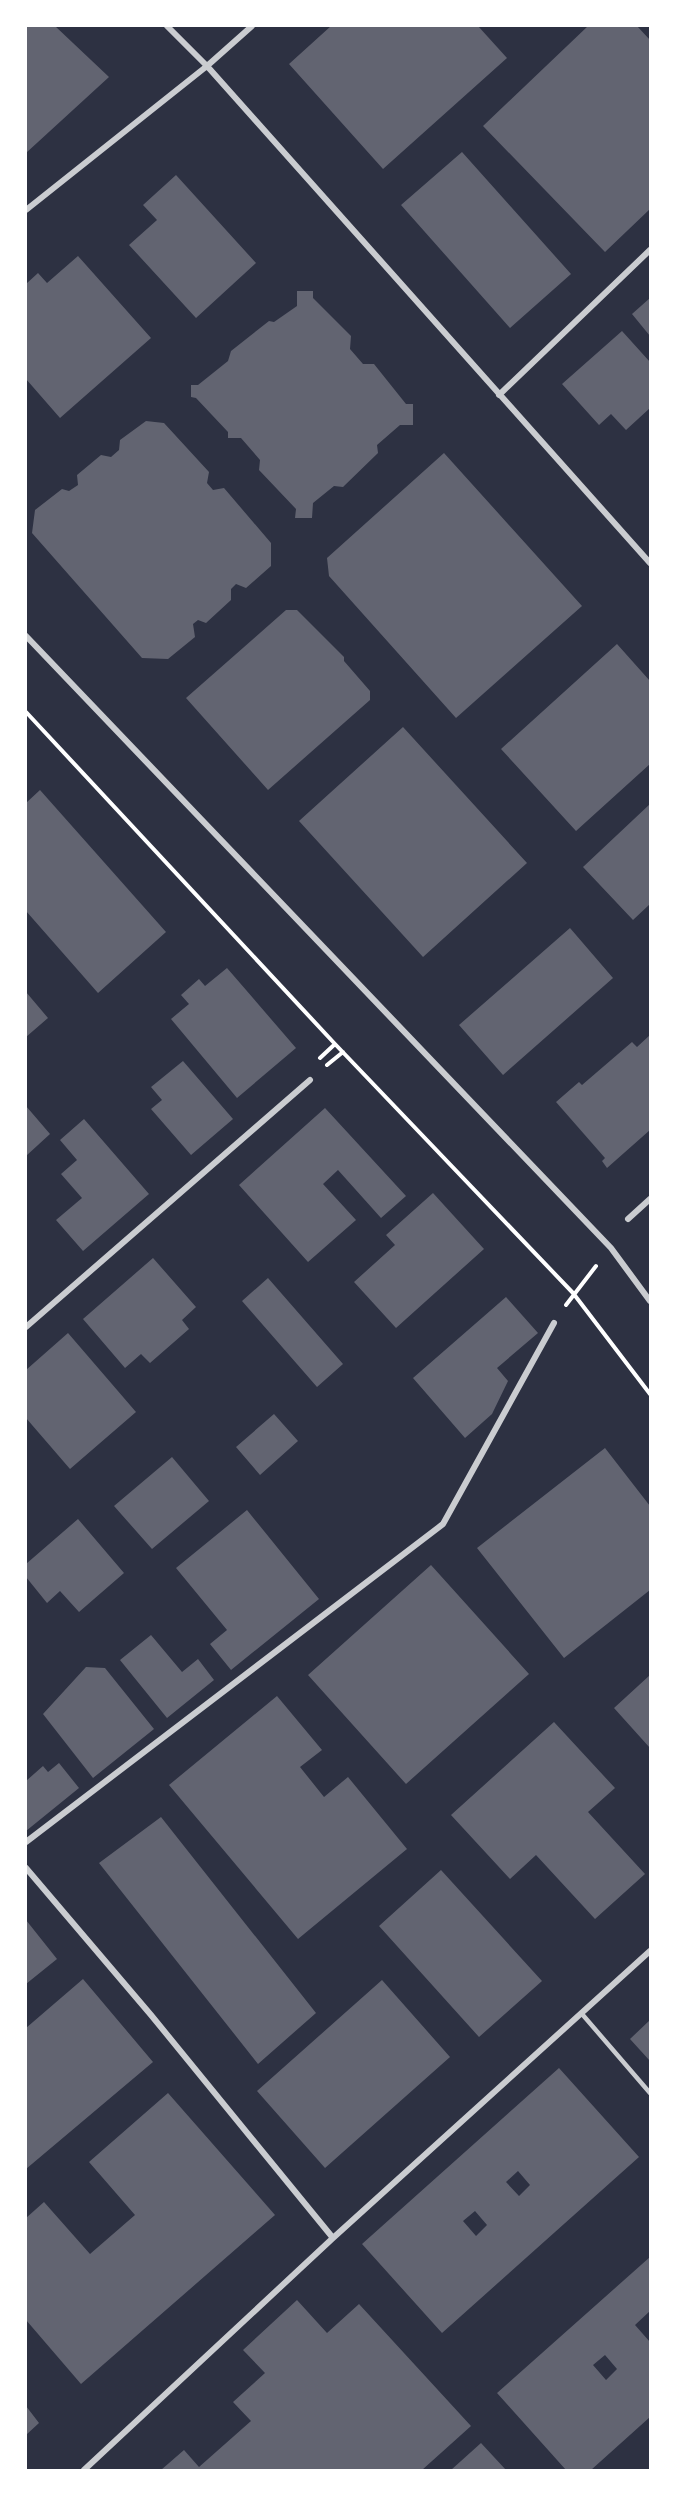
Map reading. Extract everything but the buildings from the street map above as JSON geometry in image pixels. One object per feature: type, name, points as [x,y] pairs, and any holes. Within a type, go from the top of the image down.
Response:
[{"type":"street","points":[[167,26],[207,66],[651,563]]},
{"type":"street","points":[[26,210],[207,66],[252,26]]},
{"type":"street","points":[[499,395],[651,250]]},
{"type":"street","points":[[26,636],[611,1248],[651,1302]]},
{"type":"street","points":[[26,1327],[310,1080]]},
{"type":"street","points":[[628,1219],[651,1199]]},
{"type":"street","points":[[26,1842],[443,1524],[554,1323]]},
{"type":"street","points":[[26,1868],[151,2015],[333,2238]]},
{"type":"street","points":[[84,2470],[333,2238],[651,1951]]},
{"type":"lane","points":[[582,2014],[651,2093]]},
{"type":"path","points":[[26,712],[335,1044],[573,1293],[651,1394]]},
{"type":"path","points":[[329,1050],[335,1044]]},
{"type":"path","points":[[554,1323],[573,1293],[611,1248]]}]
